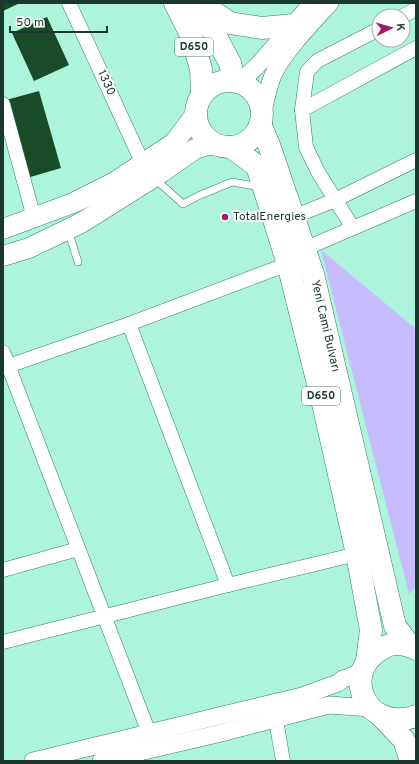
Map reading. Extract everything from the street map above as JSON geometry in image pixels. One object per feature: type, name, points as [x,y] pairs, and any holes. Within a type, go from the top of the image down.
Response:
[{"type":"main road","name":"D650","points":[[175,3],[191,35],[201,69],[202,94]]},
{"type":"main road","points":[[198,3],[230,63],[236,82]]},
{"type":"main road","points":[[198,3],[230,23],[262,28],[294,25]]},
{"type":"main road","points":[[3,228],[73,203],[113,183],[148,171],[195,149],[208,145],[226,147],[240,145],[249,140],[256,133],[261,120],[261,106],[257,97],[251,90],[236,82],[224,81],[215,84],[202,94],[197,105],[196,115],[197,124],[203,134],[211,142],[226,147]]},
{"type":"main road","points":[[3,256],[29,248],[81,223],[148,171],[174,143],[196,115]]},
{"type":"main road","name":"Yeni Cami Bulvarı","points":[[261,120],[313,274],[395,626],[413,647]]},
{"type":"main road","name":"Yeni Cami Bulvarı","points":[[226,147],[257,166],[288,264],[324,408],[357,554],[371,630],[361,685],[364,697],[376,712]]},
{"type":"main road","points":[[364,666],[376,652],[386,646],[398,644],[413,647]]},
{"type":"main road","points":[[376,712],[393,720],[405,720],[416,716]]},
{"type":"main road","points":[[376,712],[404,740],[411,761]]},
{"type":"street","name":"1330","points":[[69,3],[148,171]]},
{"type":"street","points":[[236,82],[258,65],[312,3]]},
{"type":"street","points":[[261,120],[270,84],[275,71],[294,45],[330,3]]},
{"type":"street","points":[[353,228],[318,172],[306,147],[302,110],[307,72],[317,61],[371,33]]},
{"type":"street","points":[[302,110],[416,48]]},
{"type":"street","points":[[3,104],[34,218]]},
{"type":"street","points":[[293,217],[335,200],[416,160]]},
{"type":"street","points":[[304,249],[416,201]]},
{"type":"street","points":[[8,366],[129,324],[288,264]]},
{"type":"street","points":[[129,324],[228,585]]},
{"type":"street","points":[[3,352],[149,733]]},
{"type":"street","points":[[3,570],[78,549]]},
{"type":"street","points":[[3,642],[357,554]]},
{"type":"street","points":[[101,761],[275,711],[302,696],[338,683],[364,666]]},
{"type":"street","points":[[33,761],[149,733],[275,711],[329,706],[347,706],[376,712]]},
{"type":"street","points":[[275,711],[283,761]]},
{"type":"lane","points":[[148,171],[183,204],[232,182],[260,187],[265,190]]},
{"type":"lane","points":[[68,230],[78,262]]},
{"type":"shaded area","points":[[321,250],[416,329],[416,587],[409,594]]},
{"type":"building","points":[[3,3],[20,3],[3,11]]},
{"type":"building","points":[[47,17],[69,65],[34,81],[12,33]]},
{"type":"building","points":[[39,91],[61,168],[27,178],[6,100]]},
{"type":"place","name":"TotalEnergies","points":[[225,217]]}]
